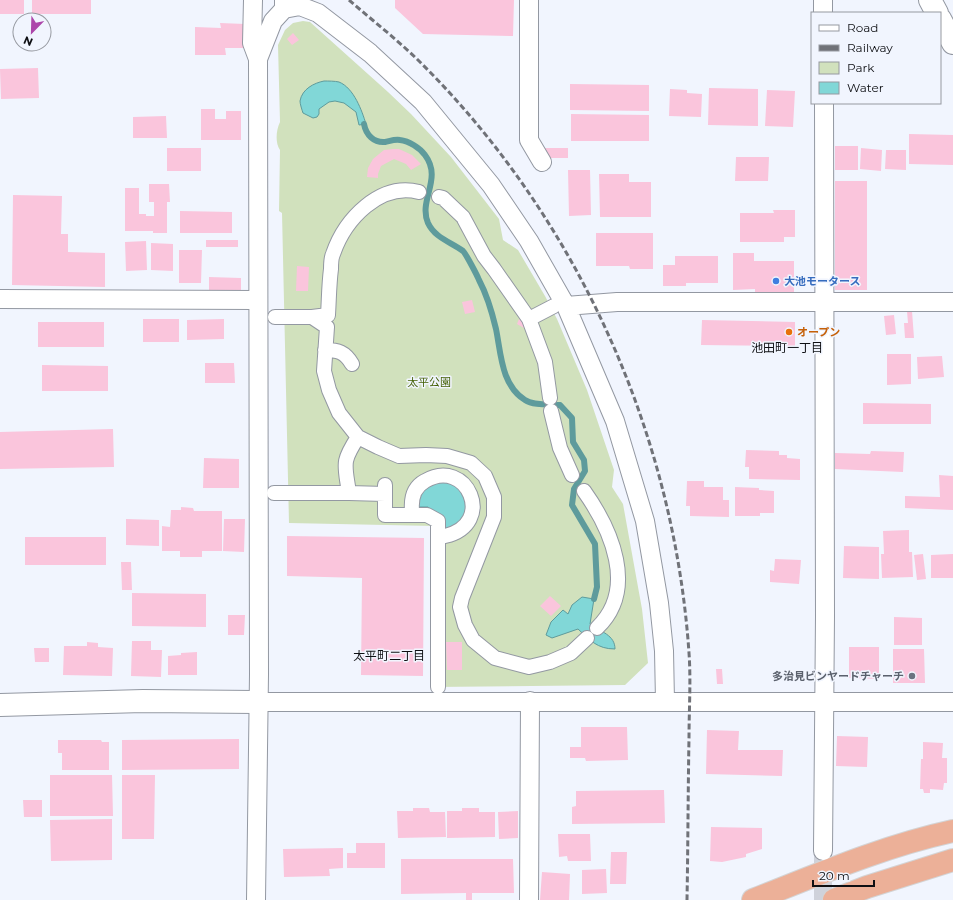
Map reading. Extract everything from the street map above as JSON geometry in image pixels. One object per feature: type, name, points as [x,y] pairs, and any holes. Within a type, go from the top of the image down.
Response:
[{"type":"highway","points":[[753,900],[858,859],[953,830]]},
{"type":"highway","points":[[834,900],[867,887],[953,860]]},
{"type":"street","points":[[253,0],[252,43],[258,59]]},
{"type":"street","points":[[302,0],[370,52],[423,102],[491,185],[529,241],[615,421],[645,521],[659,603],[664,651],[665,701]]},
{"type":"street","points":[[529,0],[529,140],[542,162]]},
{"type":"street","points":[[824,0],[824,12]]},
{"type":"street","points":[[930,0],[936,12]]},
{"type":"street","points":[[256,900],[259,702],[258,59],[272,20],[284,4],[300,6],[318,13]]},
{"type":"street","points":[[941,21],[953,43]]},
{"type":"street","points":[[823,851],[824,104]]},
{"type":"street","points":[[275,317],[312,317],[328,315],[332,254],[346,228],[361,209],[388,192],[409,189],[420,192]]},
{"type":"street","points":[[439,197],[443,198],[463,217],[484,256],[529,320],[545,362],[551,405],[560,448],[572,475]]},
{"type":"street","points":[[0,299],[258,300]]},
{"type":"street","points":[[529,320],[560,306],[617,302],[953,302]]},
{"type":"street","points":[[312,317],[327,326],[324,371],[329,390],[339,414],[358,437],[399,456],[447,456],[472,463],[486,476],[494,497],[494,517],[462,598],[460,607],[465,625],[473,640],[494,658],[529,667],[550,662],[571,653],[587,638]]},
{"type":"street","points":[[325,350],[341,352],[349,358],[352,364]]},
{"type":"street","points":[[349,493],[345,465],[350,450],[358,437]]},
{"type":"street","points":[[412,510],[411,502],[417,488],[431,477],[442,475],[452,477],[461,482],[468,489],[472,499],[473,510],[470,520],[463,528],[455,534],[445,536]]},
{"type":"street","points":[[274,493],[349,493],[385,489],[385,515],[427,515],[438,521],[438,687]]},
{"type":"street","points":[[584,491],[604,524],[613,547],[618,569],[617,594],[610,611],[597,628]]},
{"type":"street","points":[[438,607],[460,607]]},
{"type":"street","points":[[0,705],[143,701],[953,702]]},
{"type":"street","points":[[529,900],[530,701]]},
{"type":"green space","name":"太平公園","points":[[303,21],[310,22],[388,92],[411,114],[451,157],[499,219],[503,240],[518,250],[557,319],[587,390],[614,470],[612,487],[623,504],[642,609],[648,663],[625,685],[433,687],[434,526],[289,523],[282,213],[279,211],[280,150],[277,144],[280,122],[278,45],[285,30],[293,23]]},
{"type":"water","points":[[324,81],[339,82],[349,89],[357,100],[366,124],[359,125],[356,112],[344,103],[335,101],[329,102],[319,109],[319,114],[317,117],[313,118],[303,113],[300,101],[303,93],[316,83]]},
{"type":"water","points":[[433,480],[454,484],[461,489],[468,498],[464,521],[442,534],[441,519],[428,507],[415,507],[416,497]]},
{"type":"water","points":[[582,597],[594,599],[590,624],[607,634],[613,640],[615,649],[599,646],[578,629],[552,638],[546,635],[551,622],[563,610],[568,614],[572,605]]},
{"type":"building","points":[[0,0],[24,0],[24,12],[0,14]]},
{"type":"building","points":[[32,0],[91,0],[91,14],[52,14],[52,12],[32,12]]},
{"type":"building","points":[[395,0],[514,0],[513,36],[423,34],[395,8]]},
{"type":"building","points":[[220,23],[245,24],[245,48],[225,48],[226,55],[195,55],[195,27],[221,28]]},
{"type":"building","points":[[293,33],[299,40],[292,45],[287,39]]},
{"type":"building","points":[[38,68],[39,98],[1,99],[0,69]]},
{"type":"building","points":[[570,84],[649,85],[649,111],[570,110]]},
{"type":"building","points":[[709,88],[758,89],[758,126],[708,125]]},
{"type":"building","points":[[670,89],[687,90],[687,93],[702,94],[701,117],[669,116]]},
{"type":"building","points":[[767,90],[795,91],[793,127],[765,126]]},
{"type":"building","points":[[201,109],[215,109],[215,119],[226,119],[226,111],[241,111],[241,140],[201,140]]},
{"type":"building","points":[[571,114],[649,115],[649,141],[571,141]]},
{"type":"building","points":[[166,116],[167,138],[133,138],[133,117]]},
{"type":"building","points":[[909,134],[953,135],[953,165],[909,164]]},
{"type":"building","points":[[835,146],[858,146],[858,170],[835,170]]},
{"type":"building","points":[[167,148],[201,148],[201,171],[167,171]]},
{"type":"building","points":[[542,148],[568,148],[568,158],[549,158]]},
{"type":"building","points":[[861,148],[882,150],[881,171],[860,169]]},
{"type":"building","points":[[399,149],[412,155],[421,164],[411,170],[406,164],[394,159],[381,166],[378,178],[367,177],[368,168],[373,159],[384,150]]},
{"type":"building","points":[[886,150],[906,150],[906,170],[885,169]]},
{"type":"building","points":[[736,157],[769,157],[768,181],[735,181]]},
{"type":"building","points":[[568,170],[590,170],[591,215],[569,216]]},
{"type":"building","points":[[599,174],[629,174],[629,182],[651,182],[651,217],[600,217]]},
{"type":"building","points":[[835,181],[867,181],[867,290],[835,290]]},
{"type":"building","points":[[149,184],[169,184],[170,202],[167,202],[167,233],[153,233],[153,231],[125,231],[125,188],[139,188],[139,214],[154,216],[154,202],[149,202]]},
{"type":"building","points":[[13,195],[62,196],[61,234],[68,234],[68,252],[105,253],[105,287],[12,285]]},
{"type":"building","points":[[773,210],[795,210],[795,237],[784,237],[784,242],[740,242],[740,213],[774,213]]},
{"type":"building","points":[[180,211],[232,212],[232,233],[180,233]]},
{"type":"building","points":[[596,233],[653,233],[653,269],[630,269],[629,266],[596,266]]},
{"type":"building","points":[[206,240],[238,240],[238,247],[206,247]]},
{"type":"building","points":[[146,241],[147,270],[126,271],[125,242]]},
{"type":"building","points":[[151,243],[173,244],[173,271],[151,270]]},
{"type":"building","points":[[179,250],[202,250],[201,283],[179,283]]},
{"type":"building","points":[[733,253],[754,253],[754,261],[794,261],[794,292],[755,292],[755,289],[733,290]]},
{"type":"building","points":[[675,256],[718,256],[718,283],[686,283],[686,286],[663,286],[663,265],[675,265]]},
{"type":"building","points":[[297,266],[309,267],[308,291],[296,291]]},
{"type":"building","points":[[209,277],[241,278],[241,291],[209,290]]},
{"type":"building","points":[[472,300],[475,312],[465,314],[462,302]]},
{"type":"building","points":[[907,311],[912,311],[914,338],[905,338],[904,323],[908,323]]},
{"type":"building","points":[[894,315],[896,334],[886,335],[884,316]]},
{"type":"building","points":[[143,319],[179,319],[179,342],[143,342]]},
{"type":"building","points":[[224,319],[224,339],[187,340],[187,320]]},
{"type":"building","points":[[519,319],[526,322],[524,328],[517,324]]},
{"type":"building","points":[[702,320],[795,322],[795,346],[701,345]]},
{"type":"building","points":[[38,322],[104,322],[104,347],[38,347]]},
{"type":"building","points":[[887,354],[911,354],[911,384],[887,385]]},
{"type":"building","points":[[942,356],[944,377],[918,379],[917,357]]},
{"type":"building","points":[[205,363],[234,363],[235,383],[205,383]]},
{"type":"building","points":[[42,365],[108,366],[108,391],[42,391]]},
{"type":"building","points":[[863,403],[931,404],[931,424],[863,424]]},
{"type":"building","points":[[113,429],[114,467],[0,469],[0,432]]},
{"type":"building","points":[[746,450],[779,451],[779,455],[787,455],[787,458],[800,459],[800,480],[749,479],[749,467],[745,467]]},
{"type":"building","points":[[871,451],[904,452],[903,472],[835,469],[835,453],[870,454]]},
{"type":"building","points":[[204,458],[239,459],[239,488],[203,488]]},
{"type":"building","points":[[939,475],[953,476],[953,510],[905,508],[905,496],[940,497]]},
{"type":"building","points":[[687,481],[704,481],[704,487],[723,487],[723,500],[729,500],[729,517],[690,516],[690,506],[686,506]]},
{"type":"building","points":[[735,487],[759,488],[759,490],[774,491],[774,513],[760,513],[760,516],[735,516]]},
{"type":"building","points":[[181,507],[193,508],[194,511],[222,511],[222,551],[202,551],[202,557],[180,557],[180,551],[162,551],[162,526],[170,527],[171,510],[181,510]]},
{"type":"building","points":[[126,519],[159,520],[159,546],[126,545]]},
{"type":"building","points":[[224,519],[245,519],[244,552],[223,551]]},
{"type":"building","points":[[909,530],[909,552],[912,552],[913,577],[882,578],[881,554],[884,554],[883,531]]},
{"type":"building","points":[[287,536],[424,538],[423,676],[361,675],[362,578],[287,576]]},
{"type":"building","points":[[25,537],[106,537],[106,565],[25,565]]},
{"type":"building","points":[[844,546],[879,547],[879,579],[843,578]]},
{"type":"building","points":[[923,554],[926,579],[917,580],[914,555]]},
{"type":"building","points":[[953,554],[953,578],[931,578],[931,555]]},
{"type":"building","points":[[775,559],[801,560],[799,584],[770,582],[770,570],[774,571]]},
{"type":"building","points":[[121,562],[131,562],[132,590],[122,590]]},
{"type":"building","points":[[132,593],[206,594],[206,627],[132,626]]},
{"type":"building","points":[[550,596],[561,606],[551,616],[540,606]]},
{"type":"building","points":[[228,615],[245,615],[244,635],[228,635]]},
{"type":"building","points":[[894,617],[922,618],[922,645],[894,645]]},
{"type":"building","points":[[132,641],[151,641],[151,650],[162,650],[161,677],[131,676]]},
{"type":"building","points":[[87,642],[98,643],[98,647],[113,648],[112,676],[63,675],[64,646],[87,646]]},
{"type":"building","points":[[446,642],[462,642],[462,670],[447,670]]},
{"type":"building","points":[[849,647],[879,647],[879,679],[849,678]]},
{"type":"building","points":[[34,648],[49,648],[49,662],[35,662]]},
{"type":"building","points":[[893,649],[924,649],[925,683],[893,683]]},
{"type":"building","points":[[197,652],[197,675],[168,675],[168,656]]},
{"type":"building","points":[[716,669],[722,669],[723,684],[717,684]]},
{"type":"building","points":[[581,727],[627,727],[628,760],[586,761],[585,758],[570,758],[570,747],[581,747]]},
{"type":"building","points":[[707,730],[739,731],[738,750],[783,750],[782,776],[706,774]]},
{"type":"building","points":[[837,736],[868,737],[867,767],[836,766]]},
{"type":"building","points":[[239,739],[239,769],[122,770],[122,740]]},
{"type":"building","points":[[58,740],[101,740],[102,742],[109,742],[109,770],[62,770],[62,753],[58,753]]},
{"type":"building","points":[[923,742],[943,743],[942,758],[947,758],[947,783],[944,783],[943,790],[930,789],[930,793],[924,793],[923,789],[920,789]]},
{"type":"building","points":[[50,775],[112,775],[113,816],[50,816]]},
{"type":"building","points":[[122,775],[155,775],[154,839],[122,839]]},
{"type":"building","points":[[664,790],[665,823],[572,824],[572,807],[576,806],[576,791]]},
{"type":"building","points":[[23,800],[42,800],[42,817],[24,817]]},
{"type":"building","points":[[413,808],[429,808],[430,812],[445,812],[446,837],[398,838],[397,811],[413,811]]},
{"type":"building","points":[[462,808],[479,808],[479,812],[495,812],[495,837],[447,838],[447,811],[462,811]]},
{"type":"building","points":[[518,811],[518,838],[499,839],[498,812]]},
{"type":"building","points":[[112,819],[112,860],[51,861],[50,820]]},
{"type":"building","points":[[711,827],[762,828],[762,849],[746,854],[746,857],[722,862],[710,861]]},
{"type":"building","points":[[558,834],[590,834],[591,861],[568,861],[567,856],[559,857]]},
{"type":"building","points":[[356,843],[385,843],[385,868],[347,868],[347,853],[356,853]]},
{"type":"building","points":[[343,848],[343,868],[329,869],[330,876],[284,877],[283,849]]},
{"type":"building","points":[[611,852],[627,852],[626,884],[610,884]]},
{"type":"building","points":[[401,859],[513,859],[514,893],[472,893],[472,900],[466,900],[466,893],[401,894]]},
{"type":"building","points":[[606,869],[607,893],[582,894],[582,870]]},
{"type":"building","points":[[542,872],[570,874],[569,900],[540,900]]},
{"type":"waterway","points":[[364,124],[367,132],[374,140],[381,142],[396,140],[407,142],[414,145],[425,155],[430,164],[432,173],[426,206],[428,223],[439,236],[463,251],[469,260],[491,310],[503,368],[511,386],[517,394],[529,402],[537,404],[560,405],[572,418],[573,442],[584,460],[585,471],[574,489],[572,505],[595,544],[597,587],[594,599]]},
{"type":"tunnel","points":[[823,851],[823,900]]},
{"type":"railway","points":[[349,0],[421,63],[477,124],[527,190],[570,260],[608,334],[639,411],[663,490],[680,571],[689,653],[690,685],[687,900]]},
{"type":"place","name":"大池モータース","points":[[776,281]]},
{"type":"place","name":"オープン","points":[[789,332]]},
{"type":"place","name":"多治見ビンヤードチャーチ","points":[[912,676]]},
{"type":"district","name":"池田町一丁目","points":[[787,348]]},
{"type":"district","name":"太平町二丁目","points":[[389,656]]}]
